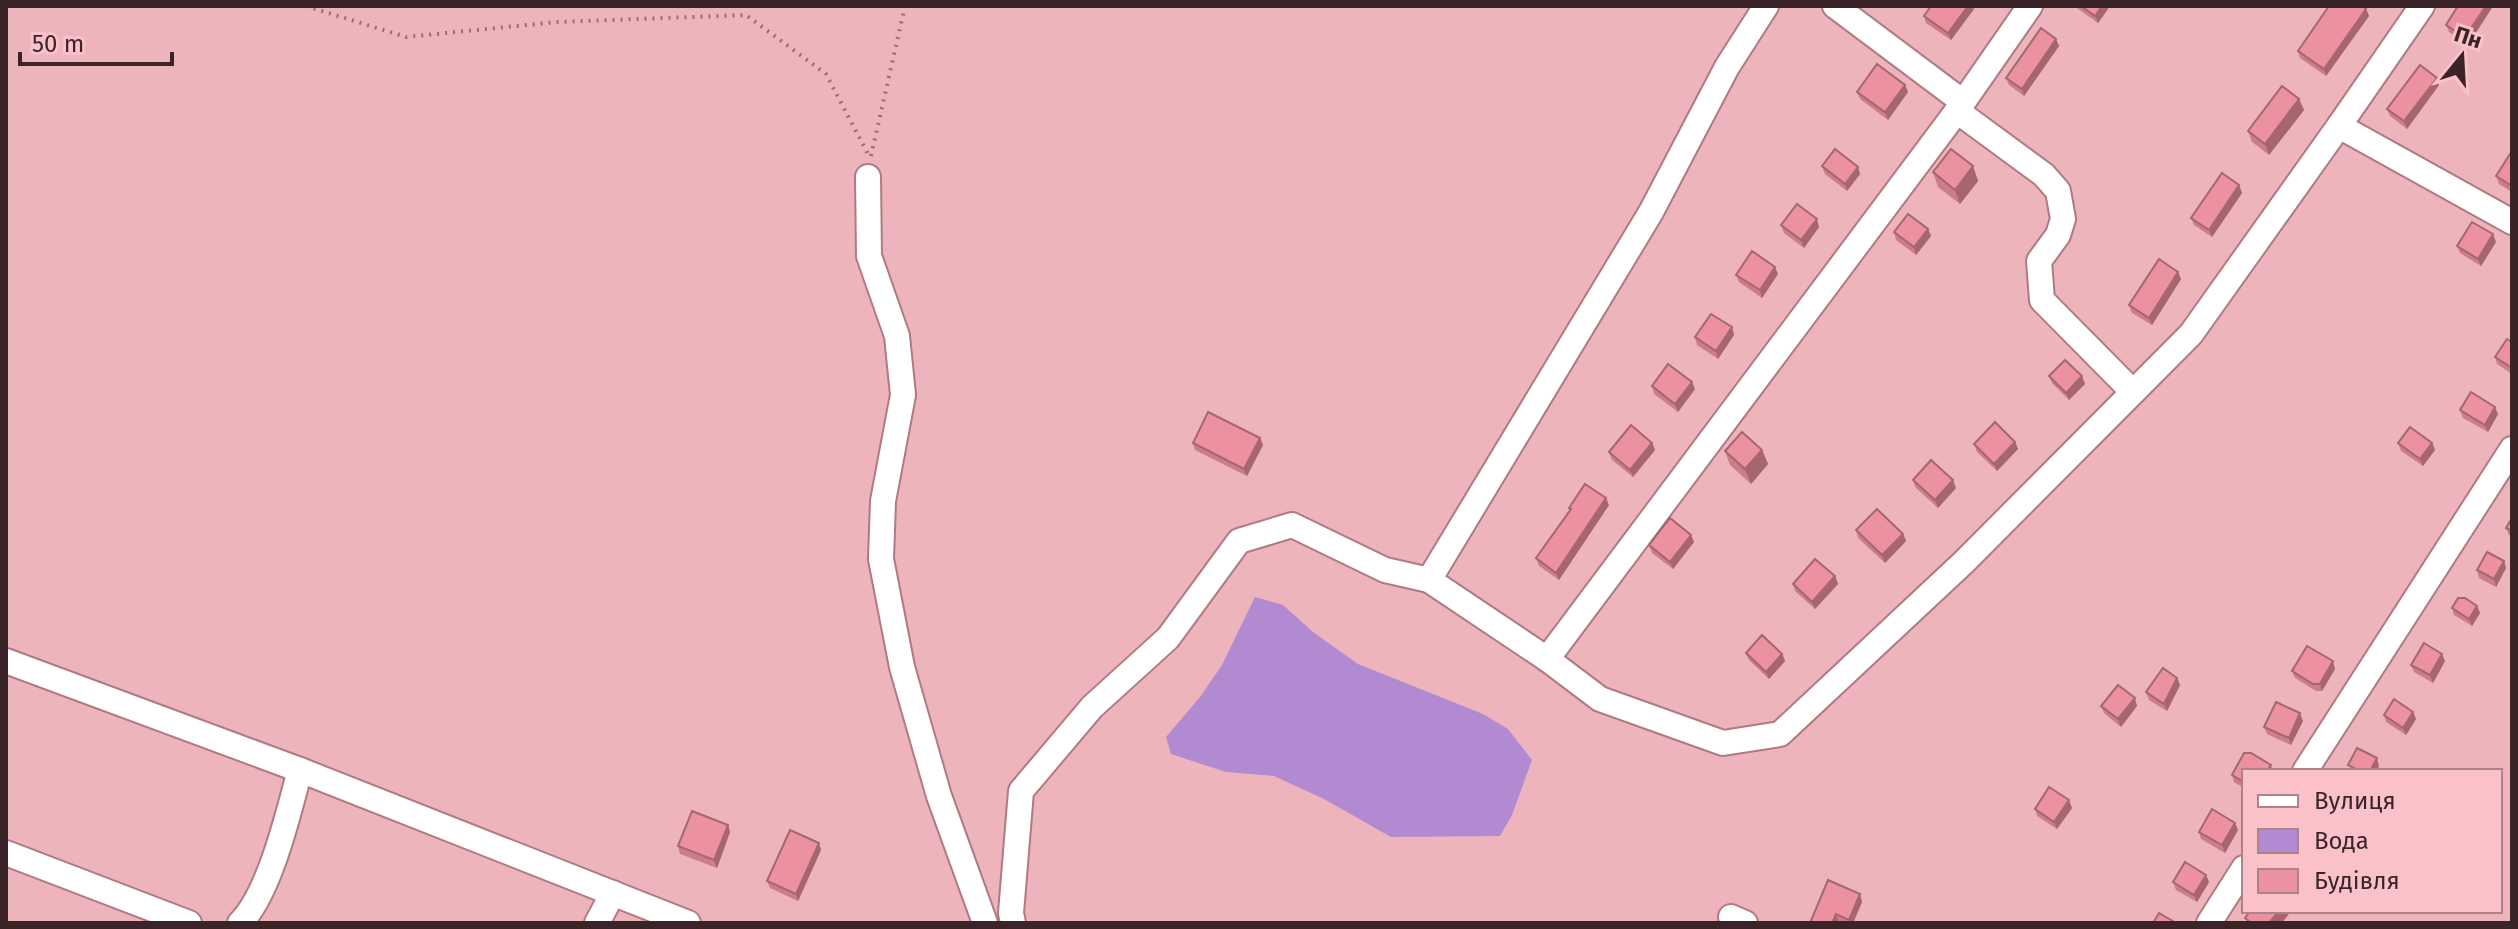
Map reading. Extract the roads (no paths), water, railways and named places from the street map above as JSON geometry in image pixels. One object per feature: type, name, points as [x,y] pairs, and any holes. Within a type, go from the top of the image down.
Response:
[{"type":"street","points":[[1429,580],[1651,212],[1727,67],[1766,6]]},
{"type":"street","points":[[1835,6],[2044,175],[2058,191],[2063,219],[2058,235],[2039,261],[2042,300],[2133,392]]},
{"type":"street","points":[[1547,659],[1960,107],[2030,6]]},
{"type":"street","points":[[1013,923],[1011,913],[1021,791],[1092,707],[1168,638],[1239,541],[1292,525],[1385,570],[1429,580],[1547,659],[1600,699],[1723,743],[1780,734],[1964,562],[2191,334],[2422,6]]},
{"type":"street","points":[[2339,126],[2512,222]]},
{"type":"street","points":[[868,177],[869,256],[897,336],[903,395],[883,501],[881,559],[902,667],[939,796],[985,923]]},
{"type":"street","points":[[2306,769],[2512,449]]},
{"type":"street","points":[[6,661],[300,770],[688,923]]},
{"type":"street","points":[[240,923],[257,897],[285,830],[300,770]]},
{"type":"street","points":[[6,853],[189,923]]},
{"type":"street","points":[[2209,923],[2242,871]]},
{"type":"street","points":[[597,923],[613,893]]},
{"type":"water","points":[[1255,597],[1283,605],[1313,632],[1358,664],[1483,714],[1508,729],[1532,760],[1512,815],[1500,836],[1391,837],[1324,799],[1274,776],[1226,772],[1171,754],[1166,737],[1222,665]]}]
